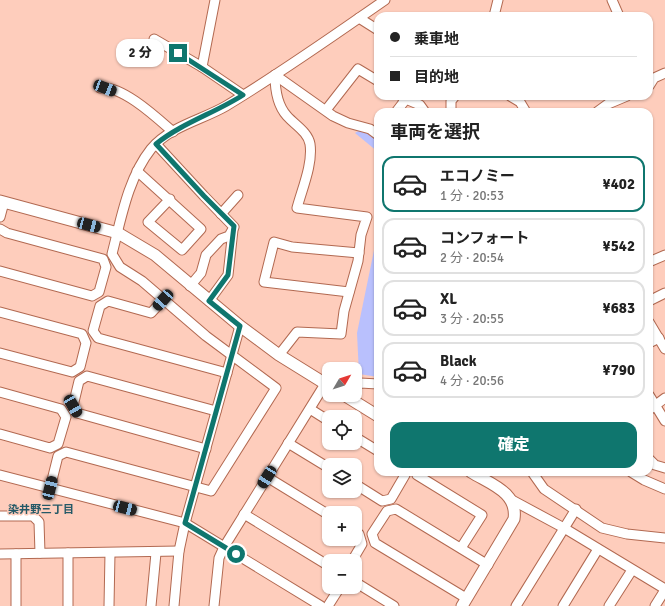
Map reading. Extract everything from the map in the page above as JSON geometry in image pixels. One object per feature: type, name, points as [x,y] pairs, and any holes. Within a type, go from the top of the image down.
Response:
[{"type":"street","points":[[202,67],[215,0]]},
{"type":"street","points":[[50,488],[58,456],[66,452],[211,491],[276,388],[206,336],[142,281],[120,267],[112,254],[138,171],[141,164],[156,144],[173,132],[224,107],[275,75],[385,0]]},
{"type":"street","points":[[495,12],[498,0]]},
{"type":"street","points":[[612,0],[617,12]]},
{"type":"street","points":[[359,18],[374,27]]},
{"type":"street","points":[[154,39],[202,67],[243,95]]},
{"type":"street","points":[[326,110],[358,69],[374,79]]},
{"type":"street","points":[[653,79],[665,73]]},
{"type":"street","points":[[275,75],[326,110],[348,123],[359,125],[374,132]]},
{"type":"street","points":[[275,75],[277,95],[280,105],[286,115],[306,135],[310,144],[310,159],[297,208],[367,217],[361,235],[359,253],[344,311],[341,334],[298,332],[279,355]]},
{"type":"street","points":[[100,88],[118,92],[135,102],[152,113],[173,132]]},
{"type":"street","points":[[409,100],[420,105],[422,108]]},
{"type":"street","points":[[602,108],[618,100]]},
{"type":"street","points":[[156,144],[234,226]]},
{"type":"street","points":[[138,171],[170,199],[201,229],[182,250],[148,222],[170,199]]},
{"type":"street","points":[[222,214],[238,195]]},
{"type":"street","points":[[0,217],[2,202],[118,233],[155,255],[190,286],[240,326],[279,355],[322,382]]},
{"type":"street","points":[[190,286],[201,273],[206,255],[221,239],[229,236],[234,226]]},
{"type":"street","points":[[209,301],[228,275],[234,226]]},
{"type":"street","points":[[0,228],[7,233],[103,259],[106,267],[99,292],[92,296],[0,271]]},
{"type":"street","points":[[349,292],[264,282],[274,242],[292,247],[359,253]]},
{"type":"street","points":[[653,260],[665,255]]},
{"type":"street","points":[[653,299],[665,293]]},
{"type":"street","points":[[163,300],[152,313],[108,301],[100,306],[93,331],[98,338],[227,373]]},
{"type":"street","points":[[0,312],[82,334],[86,343],[80,367],[72,372],[0,353]]},
{"type":"street","points":[[174,606],[178,552],[240,326]]},
{"type":"street","points":[[653,329],[665,349]]},
{"type":"street","points":[[653,341],[658,338]]},
{"type":"street","points":[[206,449],[77,413],[73,406],[79,381],[87,376],[216,411]]},
{"type":"street","points":[[362,383],[374,384]]},
{"type":"street","points":[[0,392],[61,409],[66,417],[58,444],[50,448],[0,434]]},
{"type":"street","points":[[214,606],[219,558],[224,547],[310,408],[322,392]]},
{"type":"street","points":[[653,407],[665,398]]},
{"type":"street","points":[[355,402],[374,414]]},
{"type":"street","points":[[310,408],[322,416]]},
{"type":"street","points":[[653,409],[665,421]]},
{"type":"street","points":[[362,441],[374,449]]},
{"type":"street","points":[[288,443],[322,464]]},
{"type":"street","points":[[653,463],[655,465],[665,468]]},
{"type":"street","points":[[0,475],[185,523],[321,606]]},
{"type":"street","points":[[362,488],[382,501],[391,499],[404,476]]},
{"type":"street","points":[[419,476],[482,514],[461,548]]},
{"type":"street","points":[[478,476],[504,492],[512,500],[564,528],[665,589],[655,606]]},
{"type":"street","points":[[535,476],[544,489],[576,509],[602,528],[627,534],[665,538]]},
{"type":"street","points":[[638,476],[665,489]]},
{"type":"street","points":[[267,477],[322,511]]},
{"type":"street","points":[[488,565],[396,509],[387,511],[372,534],[375,543],[464,602],[488,565],[514,519],[516,509],[512,500]]},
{"type":"street","points":[[516,606],[576,509]]},
{"type":"street","points":[[244,514],[322,562]]},
{"type":"street","points":[[0,516],[33,516],[39,522],[40,553]]},
{"type":"street","points":[[563,606],[598,549]]},
{"type":"street","points":[[0,554],[178,552]]},
{"type":"street","points":[[68,553],[68,606]]},
{"type":"street","points":[[109,606],[110,553]]},
{"type":"street","points":[[151,606],[156,553]]},
{"type":"street","points":[[16,554],[16,606]]},
{"type":"street","points":[[609,606],[632,570]]},
{"type":"street","points":[[362,586],[394,606]]},
{"type":"street","points":[[328,606],[336,594]]},
{"type":"shaded area","points":[[368,125],[374,129],[374,149],[355,133]]},
{"type":"shaded area","points":[[374,250],[374,376],[362,374],[362,362],[358,362],[357,333]]},
{"type":"district","name":"染井野三丁目","points":[[41,509]]},
{"type":"route","points":[[178,53],[202,67],[243,95],[224,107],[173,132],[156,144],[234,226],[228,275],[209,301],[240,326],[185,523],[236,554]]}]
